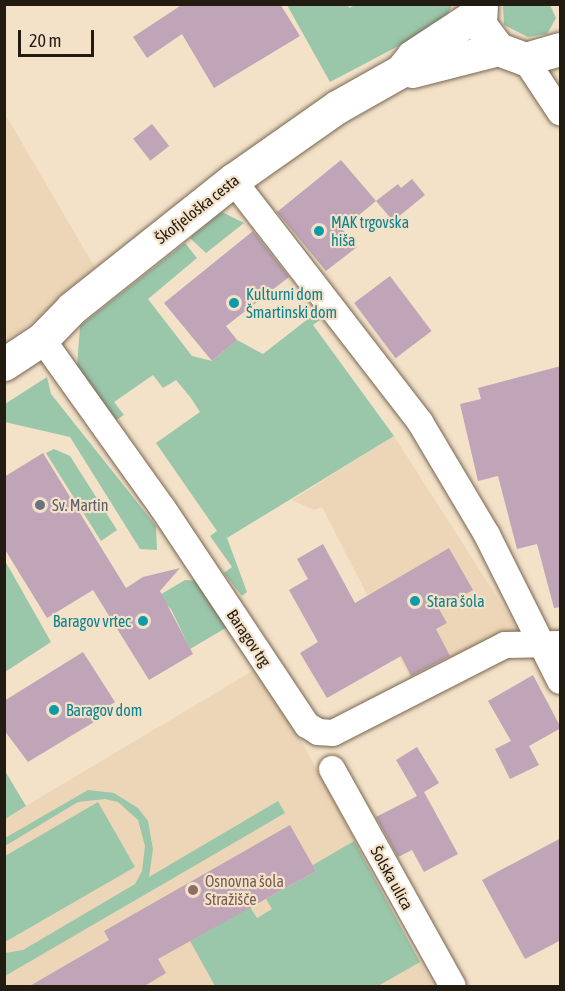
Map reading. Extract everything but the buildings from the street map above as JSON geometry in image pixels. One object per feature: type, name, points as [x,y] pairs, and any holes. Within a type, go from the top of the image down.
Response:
[{"type":"street","points":[[480,8],[487,39],[511,54],[561,112]]},
{"type":"street","name":"Škofjeloška cesta","points":[[4,364],[42,339],[72,308],[233,180],[336,107],[401,71],[413,56],[480,8]]},
{"type":"street","name":"Škofjeloška cesta","points":[[401,71],[420,71],[511,54],[561,50]]},
{"type":"street","points":[[233,180],[420,422],[552,643],[561,681]]},
{"type":"street","name":"Baragov trg","points":[[42,339],[162,507],[307,725],[318,732],[333,734],[505,645],[552,643]]},
{"type":"street","name":"Šolska ulica","points":[[332,769],[453,987]]},
{"type":"shaded area","points":[[4,112],[94,266],[37,319],[5,340]]},
{"type":"shaded area","points":[[394,436],[518,630],[413,684],[322,507],[314,510],[292,500]]},
{"type":"shaded area","name":"Osnovna šola Stražišče","points":[[256,669],[297,733],[433,986],[5,986],[4,819]]},
{"type":"green space","points":[[358,4],[452,5],[444,22],[330,82],[287,5],[348,5],[349,8]]},
{"type":"green space","points":[[503,5],[550,5],[556,18],[547,34],[528,37],[504,25]]},
{"type":"green space","points":[[222,212],[244,223],[206,253],[190,238]]},
{"type":"green space","points":[[185,243],[197,258],[148,299],[192,356],[212,361],[237,340],[263,354],[322,308],[327,315],[313,325],[394,436],[227,538],[247,592],[242,596],[224,573],[232,567],[210,536],[217,531],[156,443],[200,412],[191,398],[176,380],[163,388],[153,375],[114,402],[124,415],[116,420],[77,367],[80,326]]},
{"type":"green space","points":[[47,377],[51,394],[156,526],[157,550],[140,549],[70,437],[5,422],[5,404]]},
{"type":"green space","points":[[54,449],[70,456],[117,530],[101,541],[46,453]]},
{"type":"green space","points":[[4,559],[51,642],[5,672],[4,672]]},
{"type":"green space","points":[[185,580],[201,581],[229,626],[190,649],[171,609],[158,596]]},
{"type":"green space","points":[[5,771],[26,806],[4,819]]},
{"type":"green space","points":[[88,790],[114,793],[138,808],[148,821],[153,849],[149,877],[278,801],[285,813],[5,976],[5,953],[23,950],[135,884],[142,871],[145,846],[138,820],[118,802],[105,799],[78,802],[5,846],[5,838]]},
{"type":"green space","points":[[98,802],[135,867],[5,942],[5,856]]},
{"type":"green space","points":[[354,841],[420,962],[378,986],[215,986],[190,941],[250,907],[257,918],[272,909],[266,899],[316,871],[313,865]]},
{"type":"place","name":"MAK trgovska hiša","points":[[319,231]]},
{"type":"place","name":"Kulturni dom Šmartinski dom","points":[[234,303]]},
{"type":"place","name":"Sv. Martin","points":[[40,505]]},
{"type":"place","name":"Stara šola","points":[[415,601]]},
{"type":"place","name":"Baragov vrtec","points":[[143,621]]},
{"type":"place","name":"Baragov dom","points":[[54,710]]},
{"type":"place","name":"Osnovna šola Stražišče","points":[[193,890]]}]
